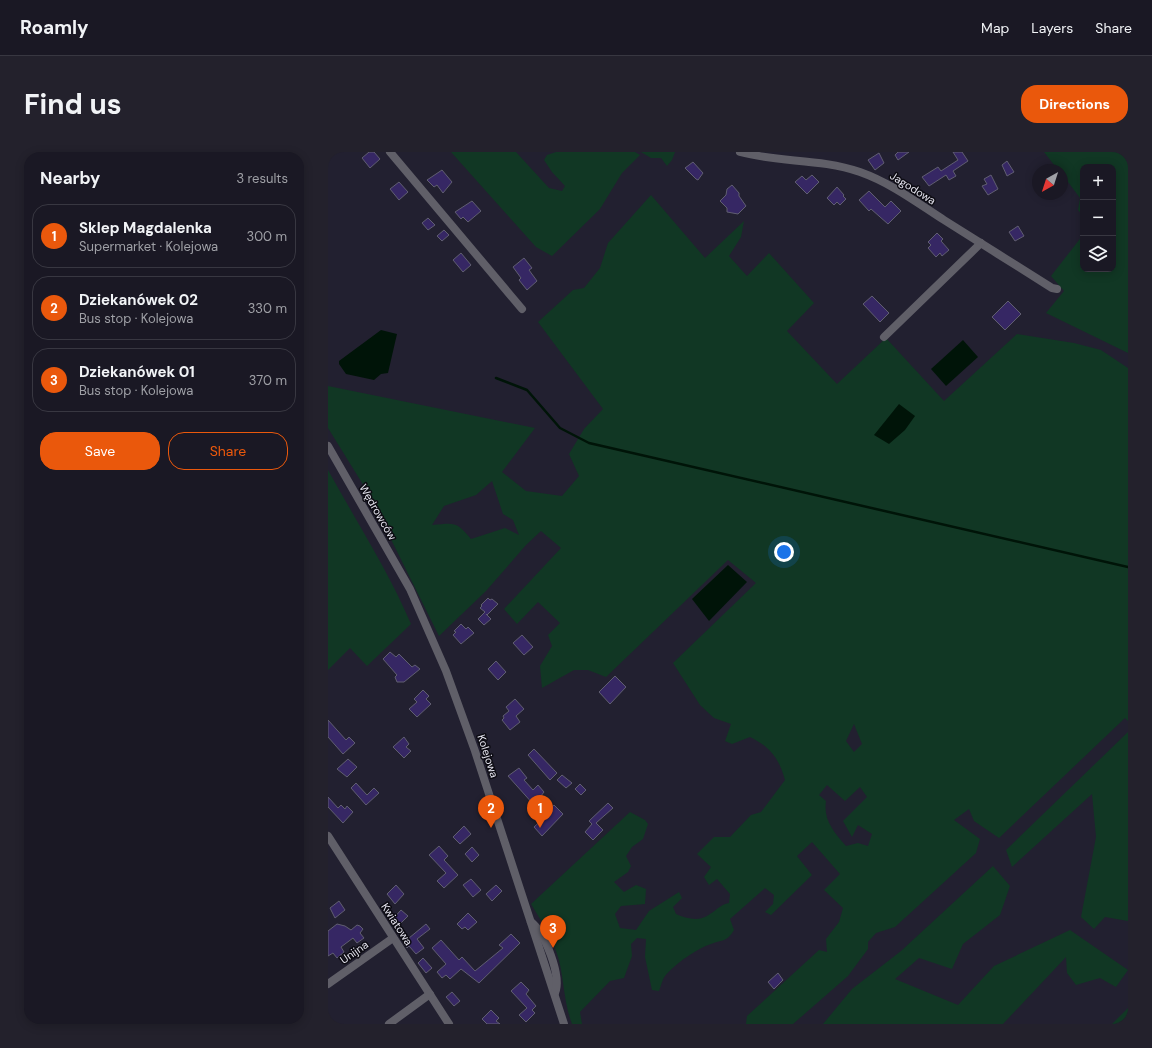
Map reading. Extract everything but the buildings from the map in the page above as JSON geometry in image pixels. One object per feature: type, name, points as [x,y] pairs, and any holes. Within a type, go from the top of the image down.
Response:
[{"type":"street","points":[[390,152],[522,309]]},
{"type":"street","name":"Jagodowa","points":[[740,152],[768,158],[817,161],[860,172],[900,191],[1052,288],[1057,289]]},
{"type":"street","points":[[884,337],[981,243]]},
{"type":"street","name":"Wędrowców","points":[[328,446],[410,589]]},
{"type":"street","name":"Kolejowa","points":[[410,589],[434,643],[467,727],[564,1024]]},
{"type":"street","name":"Kwiatowa","points":[[328,836],[449,1024]]},
{"type":"street","name":"Unijna","points":[[328,984],[393,938]]},
{"type":"street","points":[[388,1024],[430,994]]},
{"type":"green space","points":[[451,152],[516,152],[549,188],[562,191],[565,186],[552,172],[544,160],[547,155],[556,152],[635,152],[640,155],[622,173],[600,209],[552,256],[536,247]]},
{"type":"green space","points":[[641,152],[675,152],[672,160],[667,166],[661,158],[651,158]]},
{"type":"green space","points":[[1044,152],[1128,152],[1128,353],[1046,313],[1064,291],[1051,276],[1080,239],[1080,272],[1116,272],[1116,164],[1080,164],[1080,198],[1068,182],[1068,164],[1053,164]]},
{"type":"green space","points":[[651,195],[705,258],[744,221],[741,237],[729,256],[747,276],[769,253],[814,303],[787,331],[837,384],[886,338],[944,401],[1017,334],[1074,343],[1101,350],[1128,368],[1128,721],[1125,718],[999,838],[974,821],[969,809],[954,820],[980,839],[976,853],[895,927],[876,933],[868,942],[868,949],[848,976],[793,1024],[746,1024],[747,1016],[819,950],[827,952],[826,939],[839,922],[843,908],[824,890],[840,874],[812,842],[797,856],[812,875],[771,915],[765,912],[773,904],[774,895],[765,888],[730,919],[734,930],[729,937],[699,949],[680,962],[665,976],[659,991],[652,990],[645,957],[646,939],[637,938],[631,944],[632,956],[624,978],[610,981],[580,1012],[582,1024],[572,1024],[567,1008],[557,952],[547,931],[531,904],[630,812],[645,820],[648,824],[643,839],[632,847],[626,856],[631,866],[628,872],[614,882],[624,892],[636,885],[646,889],[645,904],[621,906],[615,914],[620,928],[636,930],[649,911],[679,892],[682,898],[673,907],[676,914],[693,919],[706,917],[721,906],[729,903],[730,894],[717,879],[709,885],[704,877],[711,867],[697,854],[714,837],[730,837],[751,815],[761,812],[785,780],[777,759],[768,749],[757,741],[750,737],[732,744],[725,741],[731,724],[714,718],[700,705],[673,663],[756,583],[728,560],[606,677],[588,670],[574,670],[542,688],[540,666],[552,646],[548,635],[560,623],[538,602],[517,624],[504,609],[561,548],[541,531],[526,545],[486,591],[439,636],[367,491],[328,428],[328,386],[535,428],[502,472],[526,491],[562,496],[579,476],[569,454],[584,429],[603,409],[538,322],[573,290],[584,288],[600,268],[608,243]],"holes":[[[492,481],[503,514],[513,520],[519,535],[505,528],[471,539],[462,529],[454,524],[432,525],[444,506],[476,495]],[[854,724],[862,744],[854,752],[846,741]],[[827,785],[845,801],[860,787],[867,797],[843,821],[852,837],[858,825],[872,834],[868,846],[858,843],[846,846],[830,825],[826,814],[826,801],[819,795]]]},
{"type":"green space","points":[[1080,198],[1080,212],[1078,210]]},
{"type":"green space","points":[[328,470],[382,565],[411,624],[367,666],[350,648],[328,670]]},
{"type":"green space","points":[[1128,732],[1128,921],[1105,917],[1094,929],[1081,917],[1096,837],[1092,794],[1012,867],[1006,850]]},
{"type":"green space","points":[[993,866],[1010,886],[1000,915],[963,944],[952,969],[919,958],[895,979],[958,1005],[994,966],[1070,930],[1128,970],[1116,987],[1100,978],[1076,985],[1067,973],[1066,957],[1003,1024],[823,1024],[852,989],[901,951]]},
{"type":"green space","points":[[1128,1008],[1128,1024],[1112,1024]]},
{"type":"shaded area","points":[[381,330],[397,334],[388,373],[381,374],[374,380],[346,374],[339,364],[339,361]]},
{"type":"shaded area","points":[[963,340],[978,357],[946,386],[931,369]]},
{"type":"shaded area","points":[[899,404],[915,416],[905,430],[889,444],[874,435]]},
{"type":"shaded area","points":[[728,565],[747,582],[709,621],[692,599]]},
{"type":"waterway","points":[[496,378],[527,390],[560,428],[589,443],[1128,567]]},
{"type":"place","name":"Dziekanówek 02","points":[[491,828]]},
{"type":"place","name":"Sklep Magdalenka","points":[[540,828]]},
{"type":"place","name":"Dziekanówek 01","points":[[553,948]]}]
